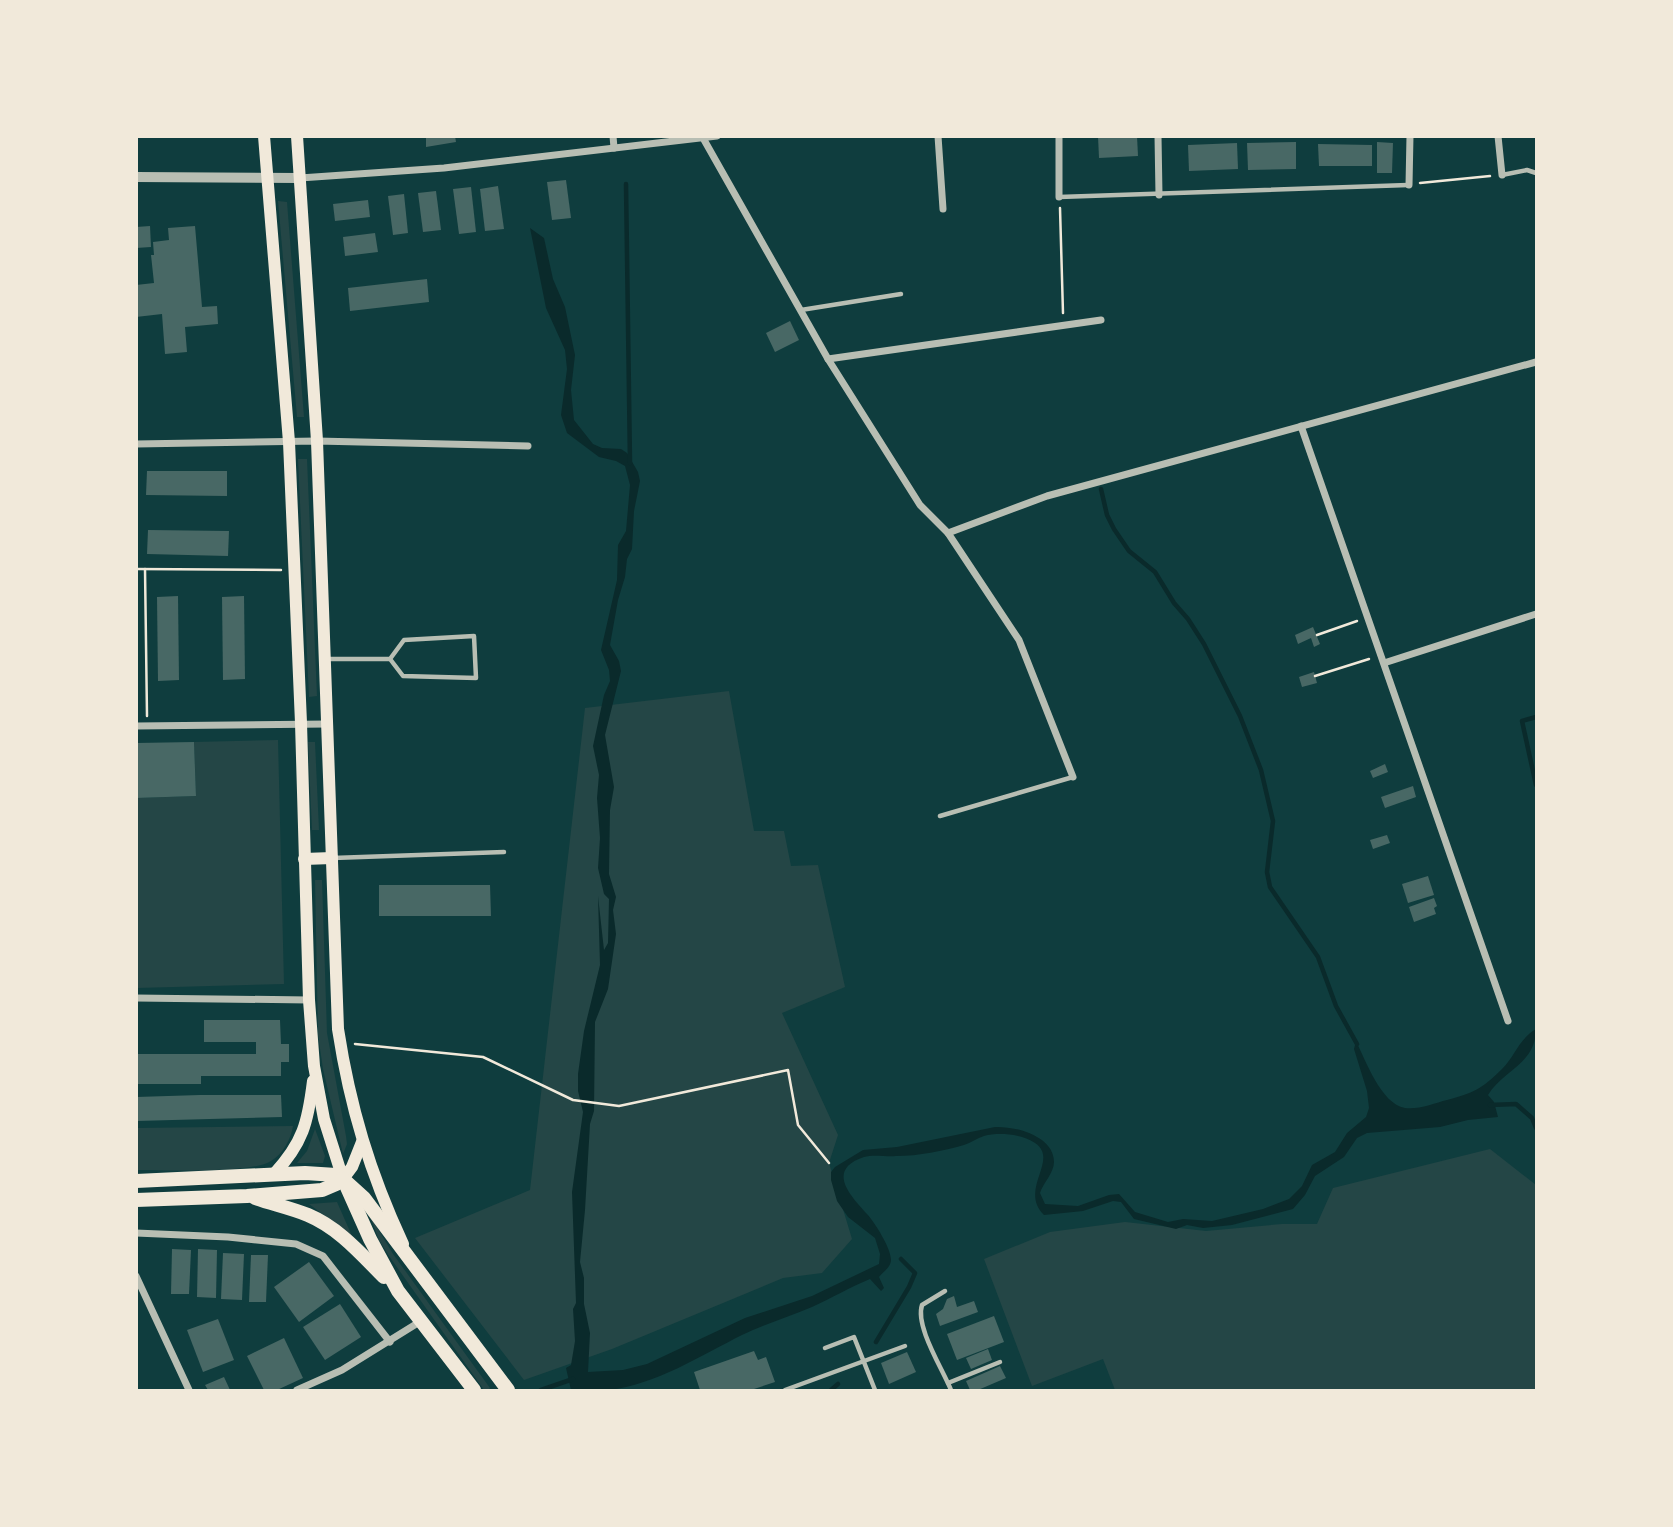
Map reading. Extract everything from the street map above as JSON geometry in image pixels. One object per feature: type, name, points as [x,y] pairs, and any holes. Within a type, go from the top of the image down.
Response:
[{"type":"main road","points":[[264,136],[289,442],[309,1000],[314,1066],[324,1119],[343,1179],[370,1239],[398,1291]]},
{"type":"main road","points":[[296,136],[317,441],[340,1043],[345,1078],[362,1142],[389,1214],[409,1256]]},
{"type":"main road","points":[[304,859],[332,858]]},
{"type":"main road","points":[[274,1174],[289,1158],[306,1127],[314,1066]]},
{"type":"main road","points":[[136,1200],[247,1196],[322,1189],[343,1179],[352,1167],[362,1142]]},
{"type":"main road","points":[[136,1181],[274,1174],[324,1174],[343,1179],[363,1198],[409,1256],[507,1390]]},
{"type":"main road","points":[[247,1196],[308,1215],[330,1227],[350,1243],[398,1291],[474,1391]]},
{"type":"street","points":[[613,136],[614,148]]},
{"type":"street","points":[[136,177],[300,178],[444,169],[717,136]]},
{"type":"street","points":[[938,136],[943,209]]},
{"type":"street","points":[[1059,136],[1059,197]]},
{"type":"street","points":[[1158,136],[1160,195]]},
{"type":"street","points":[[1409,185],[1410,136]]},
{"type":"street","points":[[1498,136],[1502,175]]},
{"type":"street","points":[[704,138],[828,359],[920,505],[948,533],[1019,640],[1073,777]]},
{"type":"street","points":[[828,359],[1101,320]]},
{"type":"street","points":[[948,533],[1048,496],[1536,362]]},
{"type":"street","points":[[1301,426],[1384,663],[1408,740],[1508,1021]]},
{"type":"street","points":[[136,444],[317,441],[528,446]]},
{"type":"street","points":[[1384,663],[1536,614]]},
{"type":"street","points":[[136,726],[328,724]]},
{"type":"street","points":[[136,998],[309,1000]]},
{"type":"street","points":[[136,1233],[228,1237],[296,1244],[323,1256],[390,1342]]},
{"type":"street","points":[[136,1276],[189,1391]]},
{"type":"street","points":[[297,1391],[342,1370],[421,1321]]},
{"type":"lane","points":[[1502,175],[1527,170],[1536,173]]},
{"type":"lane","points":[[1059,197],[1409,185]]},
{"type":"lane","points":[[801,310],[901,294]]},
{"type":"lane","points":[[474,636],[476,678],[403,676],[390,659],[404,640],[474,636]]},
{"type":"lane","points":[[325,659],[390,659]]},
{"type":"lane","points":[[940,816],[1073,777]]},
{"type":"lane","points":[[332,858],[504,852]]},
{"type":"lane","points":[[945,1291],[922,1305],[919,1314],[922,1329],[951,1391]]},
{"type":"lane","points":[[825,1348],[854,1337],[875,1391]]},
{"type":"lane","points":[[785,1391],[905,1346]]},
{"type":"lane","points":[[948,1383],[1000,1362]]},
{"type":"path","points":[[1409,185],[1502,175]]},
{"type":"path","points":[[1059,197],[1063,326]]},
{"type":"path","points":[[136,569],[295,570]]},
{"type":"path","points":[[145,569],[147,726]]},
{"type":"path","points":[[1317,635],[1368,617]]},
{"type":"path","points":[[1315,676],[1381,655]]},
{"type":"path","points":[[340,1043],[483,1057],[573,1100],[619,1106],[788,1070],[798,1125],[829,1163]]},
{"type":"shaded area","points":[[278,201],[287,202],[304,417],[297,417]]},
{"type":"shaded area","points":[[530,228],[544,238],[553,279],[565,307],[575,355],[571,390],[574,420],[593,444],[602,448],[621,449],[627,453],[640,481],[634,511],[632,549],[627,559],[610,645],[621,671],[605,735],[614,787],[610,810],[609,874],[616,897],[613,910],[616,934],[608,989],[595,1022],[594,1111],[590,1124],[580,1262],[590,1333],[588,1372],[623,1370],[647,1364],[745,1318],[812,1296],[879,1264],[880,1254],[875,1238],[848,1217],[837,1201],[831,1180],[831,1172],[835,1167],[863,1150],[897,1147],[995,1127],[1013,1128],[1041,1139],[1052,1153],[1054,1166],[1040,1193],[1045,1204],[1078,1206],[1119,1194],[1135,1212],[1168,1222],[1183,1219],[1212,1221],[1263,1209],[1289,1199],[1302,1186],[1312,1165],[1335,1152],[1347,1133],[1366,1117],[1369,1108],[1367,1091],[1354,1049],[1356,1041],[1375,1080],[1388,1098],[1396,1105],[1415,1108],[1464,1095],[1483,1086],[1507,1064],[1525,1038],[1536,1029],[1531,1051],[1488,1095],[1494,1102],[1498,1117],[1468,1120],[1440,1127],[1367,1133],[1357,1138],[1344,1157],[1315,1176],[1305,1195],[1293,1209],[1232,1225],[1203,1228],[1187,1225],[1176,1229],[1134,1219],[1121,1202],[1113,1201],[1083,1211],[1044,1215],[1037,1205],[1035,1195],[1042,1166],[1041,1150],[1030,1140],[1017,1136],[990,1135],[964,1145],[922,1154],[864,1157],[852,1162],[846,1169],[845,1184],[874,1223],[888,1249],[891,1263],[879,1277],[884,1288],[881,1291],[870,1279],[812,1307],[751,1331],[661,1376],[604,1391],[571,1390],[566,1368],[571,1365],[575,1341],[572,1192],[583,1112],[578,1091],[578,1074],[584,1031],[600,965],[598,896],[604,950],[608,943],[609,899],[604,894],[598,868],[599,775],[593,746],[604,695],[610,681],[609,670],[601,650],[617,580],[618,545],[626,531],[630,485],[625,466],[599,457],[567,433],[561,415],[567,369],[565,350],[546,308]]},
{"type":"shaded area","points":[[298,459],[307,459],[317,696],[309,697]]},
{"type":"shaded area","points":[[729,691],[754,831],[784,831],[791,866],[818,865],[845,987],[782,1013],[838,1135],[829,1163],[852,1239],[822,1273],[783,1278],[612,1349],[524,1380],[415,1238],[530,1190],[585,708]]},
{"type":"shaded area","points":[[278,740],[284,984],[137,988],[136,798],[196,796],[194,742]]},
{"type":"shaded area","points":[[308,742],[315,742],[319,830],[312,830]]},
{"type":"shaded area","points":[[315,880],[322,880],[327,1033],[346,1136],[347,1144],[343,1154],[318,1035]]},
{"type":"shaded area","points":[[293,1126],[283,1150],[271,1161],[260,1165],[207,1170],[137,1170],[137,1128]]},
{"type":"shaded area","points":[[315,1129],[325,1156],[323,1163],[297,1163],[307,1151]]},
{"type":"shaded area","points":[[1490,1149],[1536,1185],[1536,1390],[1115,1390],[1103,1359],[1032,1386],[984,1259],[1050,1232],[1125,1222],[1206,1231],[1282,1224],[1317,1224],[1333,1188]]},
{"type":"shaded area","points":[[337,1202],[352,1236],[309,1204]]},
{"type":"shaded area","points":[[369,1214],[393,1254],[490,1388],[488,1390],[484,1390],[389,1256],[379,1240]]},
{"type":"building","points":[[426,136],[455,136],[456,142],[426,147]]},
{"type":"building","points":[[1098,136],[1137,136],[1138,156],[1099,158]]},
{"type":"building","points":[[1296,142],[1296,169],[1248,170],[1247,143]]},
{"type":"building","points":[[1377,142],[1393,143],[1392,173],[1377,173]]},
{"type":"building","points":[[1237,143],[1238,169],[1189,171],[1188,145]]},
{"type":"building","points":[[1318,144],[1372,145],[1372,166],[1319,166]]},
{"type":"building","points":[[566,180],[571,218],[552,220],[547,182]]},
{"type":"building","points":[[498,186],[504,229],[485,231],[480,189]]},
{"type":"building","points":[[471,187],[476,232],[459,234],[453,189]]},
{"type":"building","points":[[436,191],[441,230],[423,232],[418,193]]},
{"type":"building","points":[[404,194],[408,233],[393,235],[388,196]]},
{"type":"building","points":[[368,200],[370,217],[335,221],[333,204]]},
{"type":"building","points":[[150,226],[151,247],[136,248],[136,227]]},
{"type":"building","points":[[195,226],[202,307],[217,306],[218,324],[185,327],[187,352],[165,354],[162,314],[136,317],[136,285],[154,283],[151,255],[154,255],[153,242],[169,240],[168,228]]},
{"type":"building","points":[[375,233],[378,252],[345,256],[343,237]]},
{"type":"building","points":[[427,279],[429,302],[350,311],[348,288]]},
{"type":"building","points":[[790,321],[799,340],[775,352],[766,333]]},
{"type":"building","points":[[147,471],[227,471],[227,496],[146,495]]},
{"type":"building","points":[[148,530],[229,531],[228,556],[147,554]]},
{"type":"building","points":[[178,596],[179,680],[158,681],[157,597]]},
{"type":"building","points":[[244,596],[245,679],[223,680],[222,597]]},
{"type":"building","points":[[1313,627],[1320,644],[1314,647],[1311,638],[1298,644],[1295,635]]},
{"type":"building","points":[[1314,672],[1317,683],[1302,687],[1299,677]]},
{"type":"building","points":[[194,742],[196,796],[136,798],[136,743]]},
{"type":"building","points":[[1385,764],[1388,772],[1373,778],[1370,771]]},
{"type":"building","points":[[1413,786],[1416,797],[1385,808],[1381,797]]},
{"type":"building","points":[[1387,835],[1390,843],[1373,849],[1370,840]]},
{"type":"building","points":[[1428,876],[1434,895],[1408,903],[1402,884]]},
{"type":"building","points":[[379,885],[490,885],[491,916],[379,916]]},
{"type":"building","points":[[1434,898],[1436,914],[1414,922],[1409,907]]},
{"type":"building","points":[[204,1020],[280,1020],[281,1044],[289,1044],[289,1062],[281,1062],[281,1076],[201,1076],[201,1084],[136,1084],[136,1054],[256,1054],[256,1042],[204,1042]]},
{"type":"building","points":[[281,1095],[282,1117],[136,1121],[136,1097]]},
{"type":"building","points":[[172,1249],[191,1250],[189,1294],[171,1294]]},
{"type":"building","points":[[198,1249],[217,1250],[216,1298],[197,1297]]},
{"type":"building","points":[[223,1253],[244,1254],[242,1300],[221,1299]]},
{"type":"building","points":[[251,1255],[268,1255],[266,1302],[249,1302]]},
{"type":"building","points":[[309,1262],[334,1296],[299,1322],[274,1287]]},
{"type":"building","points":[[954,1296],[957,1307],[974,1301],[978,1312],[940,1326],[936,1314],[943,1309],[947,1299]]},
{"type":"building","points":[[340,1304],[361,1337],[325,1360],[303,1327]]},
{"type":"building","points":[[994,1316],[1004,1342],[957,1360],[947,1334]]},
{"type":"building","points":[[218,1319],[234,1360],[203,1372],[187,1330]]},
{"type":"building","points":[[284,1338],[303,1378],[277,1390],[264,1390],[247,1356]]},
{"type":"building","points":[[988,1349],[992,1360],[971,1369],[966,1358]]},
{"type":"building","points":[[754,1351],[758,1360],[766,1357],[775,1382],[751,1390],[700,1390],[694,1372]]},
{"type":"building","points":[[907,1352],[916,1372],[889,1384],[881,1363]]},
{"type":"building","points":[[1000,1366],[1006,1378],[978,1390],[970,1390],[966,1381]]},
{"type":"building","points":[[224,1377],[230,1390],[208,1390],[205,1385]]},
{"type":"waterway","points":[[626,184],[630,463]]},
{"type":"waterway","points":[[1101,489],[1107,515],[1114,529],[1129,551],[1155,572],[1174,603],[1188,619],[1204,644],[1240,716],[1261,770],[1273,821],[1267,872],[1270,887],[1318,957],[1336,1006],[1357,1044]]},
{"type":"waterway","points":[[1536,717],[1522,721],[1536,785]]},
{"type":"waterway","points":[[1490,1105],[1516,1104],[1532,1118],[1536,1128]]},
{"type":"waterway","points":[[876,1342],[915,1273],[901,1259]]},
{"type":"waterway","points":[[541,1390],[573,1379]]},
{"type":"waterway","points":[[831,1390],[838,1384]]}]
